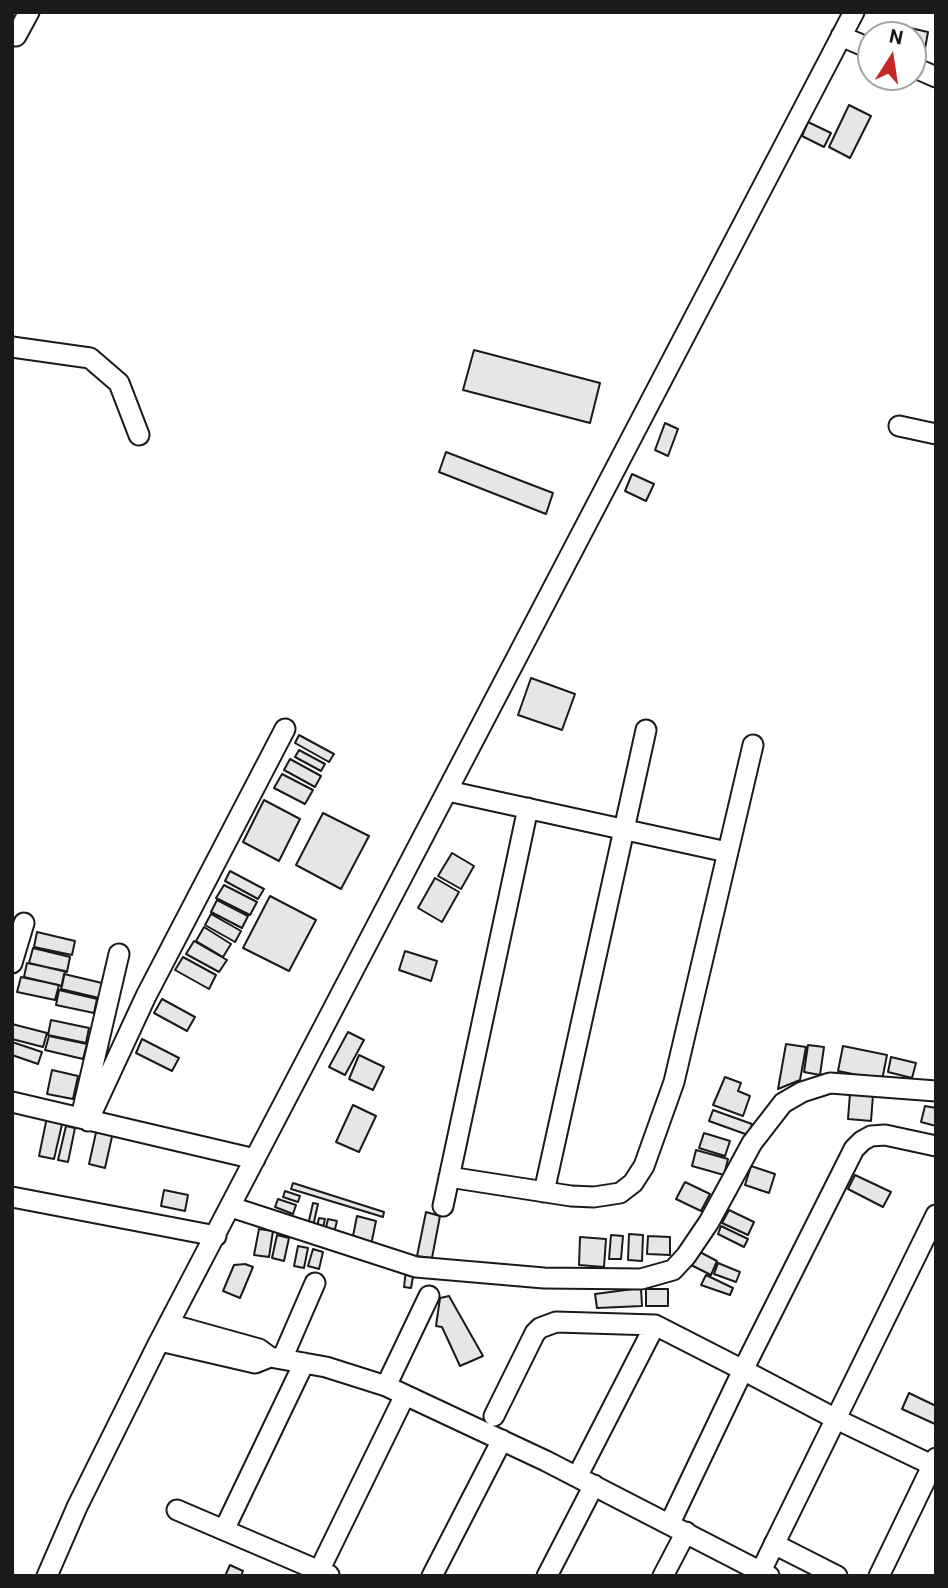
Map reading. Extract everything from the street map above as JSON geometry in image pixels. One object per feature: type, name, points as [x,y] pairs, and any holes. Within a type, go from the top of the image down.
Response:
[{"type":"street","points":[[12,35],[16,36],[29,12]]},
{"type":"street","points":[[47,1576],[77,1507],[164,1333],[854,12]]},
{"type":"street","points":[[841,36],[857,43]]},
{"type":"street","points":[[12,347],[90,358],[119,383],[139,435]]},
{"type":"street","points":[[899,426],[936,434]]},
{"type":"street","points":[[85,1120],[146,996],[285,729]]},
{"type":"street","points":[[544,1192],[646,730]]},
{"type":"street","points":[[449,1177],[594,1197],[620,1193],[633,1183],[644,1166],[674,1083],[753,745]]},
{"type":"street","points":[[448,791],[727,852]]},
{"type":"street","points":[[443,1206],[528,808]]},
{"type":"street","points":[[12,963],[24,923]]},
{"type":"street","points":[[85,1120],[119,954]]},
{"type":"street","points":[[231,1207],[415,1267],[544,1278],[641,1279],[673,1270],[686,1256],[709,1222],[752,1143],[783,1103],[802,1092],[830,1083],[936,1091]]},
{"type":"street","points":[[12,1102],[255,1159]]},
{"type":"street","points":[[663,1576],[678,1527],[743,1370],[854,1149],[871,1136],[885,1135],[936,1146]]},
{"type":"street","points":[[12,1197],[216,1236]]},
{"type":"street","points":[[164,1333],[218,1347],[259,1349],[276,1358],[348,1373],[386,1386],[586,1481],[765,1574],[774,1544],[936,1215]]},
{"type":"street","points":[[276,1358],[315,1283]]},
{"type":"street","points":[[386,1386],[429,1296]]},
{"type":"street","points":[[494,1416],[535,1333],[540,1328],[556,1322],[572,1321],[655,1325],[836,1419],[935,1464],[879,1576]]},
{"type":"street","points":[[547,1576],[655,1325]]},
{"type":"street","points":[[224,1530],[304,1363]]},
{"type":"street","points":[[177,1510],[325,1573],[405,1395]]},
{"type":"street","points":[[432,1576],[502,1440]]},
{"type":"street","points":[[774,1544],[837,1576]]},
{"type":"building","points":[[849,105],[871,116],[850,158],[829,147]]},
{"type":"building","points":[[808,122],[831,133],[824,147],[802,136]]},
{"type":"building","points":[[474,350],[600,383],[590,423],[463,390]]},
{"type":"building","points":[[665,423],[678,429],[668,456],[655,450]]},
{"type":"building","points":[[446,452],[553,493],[546,514],[439,472]]},
{"type":"building","points":[[632,474],[654,484],[646,501],[625,491]]},
{"type":"building","points":[[531,678],[575,694],[562,730],[518,715]]},
{"type":"building","points":[[299,735],[334,754],[329,762],[295,743]]},
{"type":"building","points":[[299,750],[325,764],[321,771],[295,757]]},
{"type":"building","points":[[290,759],[321,776],[315,787],[284,770]]},
{"type":"building","points":[[282,774],[313,790],[305,804],[274,788]]},
{"type":"building","points":[[264,800],[300,819],[279,861],[243,842]]},
{"type":"building","points":[[323,813],[369,836],[341,889],[296,865]]},
{"type":"building","points":[[452,853],[474,866],[461,889],[438,876]]},
{"type":"building","points":[[230,871],[264,889],[258,899],[225,881]]},
{"type":"building","points":[[435,878],[459,892],[442,922],[418,908]]},
{"type":"building","points":[[224,885],[257,902],[250,915],[216,898]]},
{"type":"building","points":[[270,896],[316,920],[289,971],[243,948]]},
{"type":"building","points":[[217,900],[248,916],[242,928],[211,912]]},
{"type":"building","points":[[211,914],[241,931],[235,942],[205,925]]},
{"type":"building","points":[[204,927],[231,944],[223,957],[196,941]]},
{"type":"building","points":[[37,932],[75,941],[72,955],[34,947]]},
{"type":"building","points":[[194,941],[227,960],[219,972],[186,954]]},
{"type":"building","points":[[33,948],[70,957],[67,972],[29,963]]},
{"type":"building","points":[[405,951],[437,961],[431,981],[399,970]]},
{"type":"building","points":[[183,957],[216,975],[209,989],[175,970]]},
{"type":"building","points":[[27,963],[65,971],[62,986],[24,977]]},
{"type":"building","points":[[64,974],[102,983],[99,998],[61,989]]},
{"type":"building","points":[[21,977],[59,985],[55,1000],[17,992]]},
{"type":"building","points":[[59,990],[97,999],[94,1013],[56,1005]]},
{"type":"building","points":[[162,999],[195,1017],[187,1031],[154,1013]]},
{"type":"building","points":[[51,1020],[89,1028],[86,1043],[48,1035]]},
{"type":"building","points":[[12,1024],[47,1033],[43,1047],[12,1039]]},
{"type":"building","points":[[348,1032],[364,1040],[345,1075],[329,1067]]},
{"type":"building","points":[[49,1036],[87,1044],[83,1059],[45,1050]]},
{"type":"building","points":[[142,1039],[179,1058],[172,1071],[136,1053]]},
{"type":"building","points":[[12,1042],[42,1052],[38,1064],[12,1055]]},
{"type":"building","points":[[786,1044],[806,1047],[800,1080],[778,1089]]},
{"type":"building","points":[[808,1045],[824,1047],[820,1075],[804,1072]]},
{"type":"building","points":[[843,1046],[887,1055],[882,1080],[838,1071]]},
{"type":"building","points":[[359,1055],[384,1067],[373,1090],[349,1079]]},
{"type":"building","points":[[891,1057],[916,1063],[912,1078],[888,1072]]},
{"type":"building","points":[[52,1070],[78,1076],[73,1099],[47,1094]]},
{"type":"building","points":[[725,1077],[741,1083],[738,1091],[750,1096],[743,1116],[713,1105]]},
{"type":"building","points":[[850,1093],[873,1095],[871,1121],[848,1119]]},
{"type":"building","points":[[353,1105],[376,1116],[359,1152],[336,1142]]},
{"type":"building","points":[[925,1106],[936,1108],[936,1126],[921,1122]]},
{"type":"building","points":[[713,1110],[752,1124],[748,1135],[709,1121]]},
{"type":"building","points":[[47,1117],[63,1120],[54,1159],[39,1156]]},
{"type":"building","points":[[66,1126],[75,1128],[68,1162],[58,1160]]},
{"type":"building","points":[[97,1128],[113,1132],[105,1168],[89,1164]]},
{"type":"building","points":[[704,1133],[730,1141],[725,1156],[699,1148]]},
{"type":"building","points":[[696,1150],[728,1159],[724,1175],[692,1166]]},
{"type":"building","points":[[751,1166],[775,1174],[769,1193],[745,1185]]},
{"type":"building","points":[[855,1175],[891,1192],[883,1207],[848,1189]]},
{"type":"building","points":[[685,1182],[710,1194],[701,1211],[676,1199]]},
{"type":"building","points":[[293,1183],[384,1212],[383,1217],[291,1189]]},
{"type":"building","points":[[164,1190],[188,1195],[185,1211],[161,1206]]},
{"type":"building","points":[[285,1191],[300,1196],[298,1202],[283,1197]]},
{"type":"building","points":[[278,1199],[296,1205],[293,1214],[275,1207]]},
{"type":"building","points":[[313,1203],[318,1204],[313,1226],[308,1225]]},
{"type":"building","points":[[729,1210],[754,1222],[748,1235],[722,1223]]},
{"type":"building","points":[[426,1212],[440,1216],[432,1258],[417,1256]]},
{"type":"building","points":[[357,1216],[376,1221],[371,1245],[352,1241]]},
{"type":"building","points":[[319,1218],[325,1219],[322,1232],[316,1231]]},
{"type":"building","points":[[328,1219],[337,1221],[334,1233],[325,1232]]},
{"type":"building","points":[[721,1226],[748,1239],[744,1247],[718,1234]]},
{"type":"building","points":[[259,1229],[273,1231],[269,1257],[254,1255]]},
{"type":"building","points":[[629,1234],[643,1235],[642,1261],[628,1260]]},
{"type":"building","points":[[277,1235],[289,1238],[284,1261],[272,1258]]},
{"type":"building","points":[[611,1235],[623,1236],[621,1259],[609,1259]]},
{"type":"building","points":[[648,1236],[670,1237],[670,1255],[647,1254]]},
{"type":"building","points":[[580,1237],[606,1239],[604,1267],[579,1265]]},
{"type":"building","points":[[298,1246],[308,1248],[304,1268],[294,1266]]},
{"type":"building","points":[[313,1249],[323,1252],[319,1269],[308,1266]]},
{"type":"building","points":[[696,1250],[717,1261],[711,1275],[689,1264]]},
{"type":"building","points":[[718,1263],[740,1272],[736,1282],[714,1274]]},
{"type":"building","points":[[245,1264],[253,1267],[240,1298],[223,1291],[234,1265]]},
{"type":"building","points":[[406,1270],[414,1271],[411,1288],[404,1287]]},
{"type":"building","points":[[706,1275],[733,1288],[730,1295],[701,1285]]},
{"type":"building","points":[[641,1288],[642,1306],[597,1308],[595,1294]]},
{"type":"building","points":[[646,1289],[668,1289],[668,1306],[646,1306]]},
{"type":"building","points":[[449,1296],[483,1356],[460,1366],[442,1327],[436,1326],[440,1298]]},
{"type":"building","points":[[909,1393],[936,1406],[935,1424],[902,1409]]},
{"type":"building","points":[[230,1565],[243,1571],[241,1576],[225,1576]]}]
